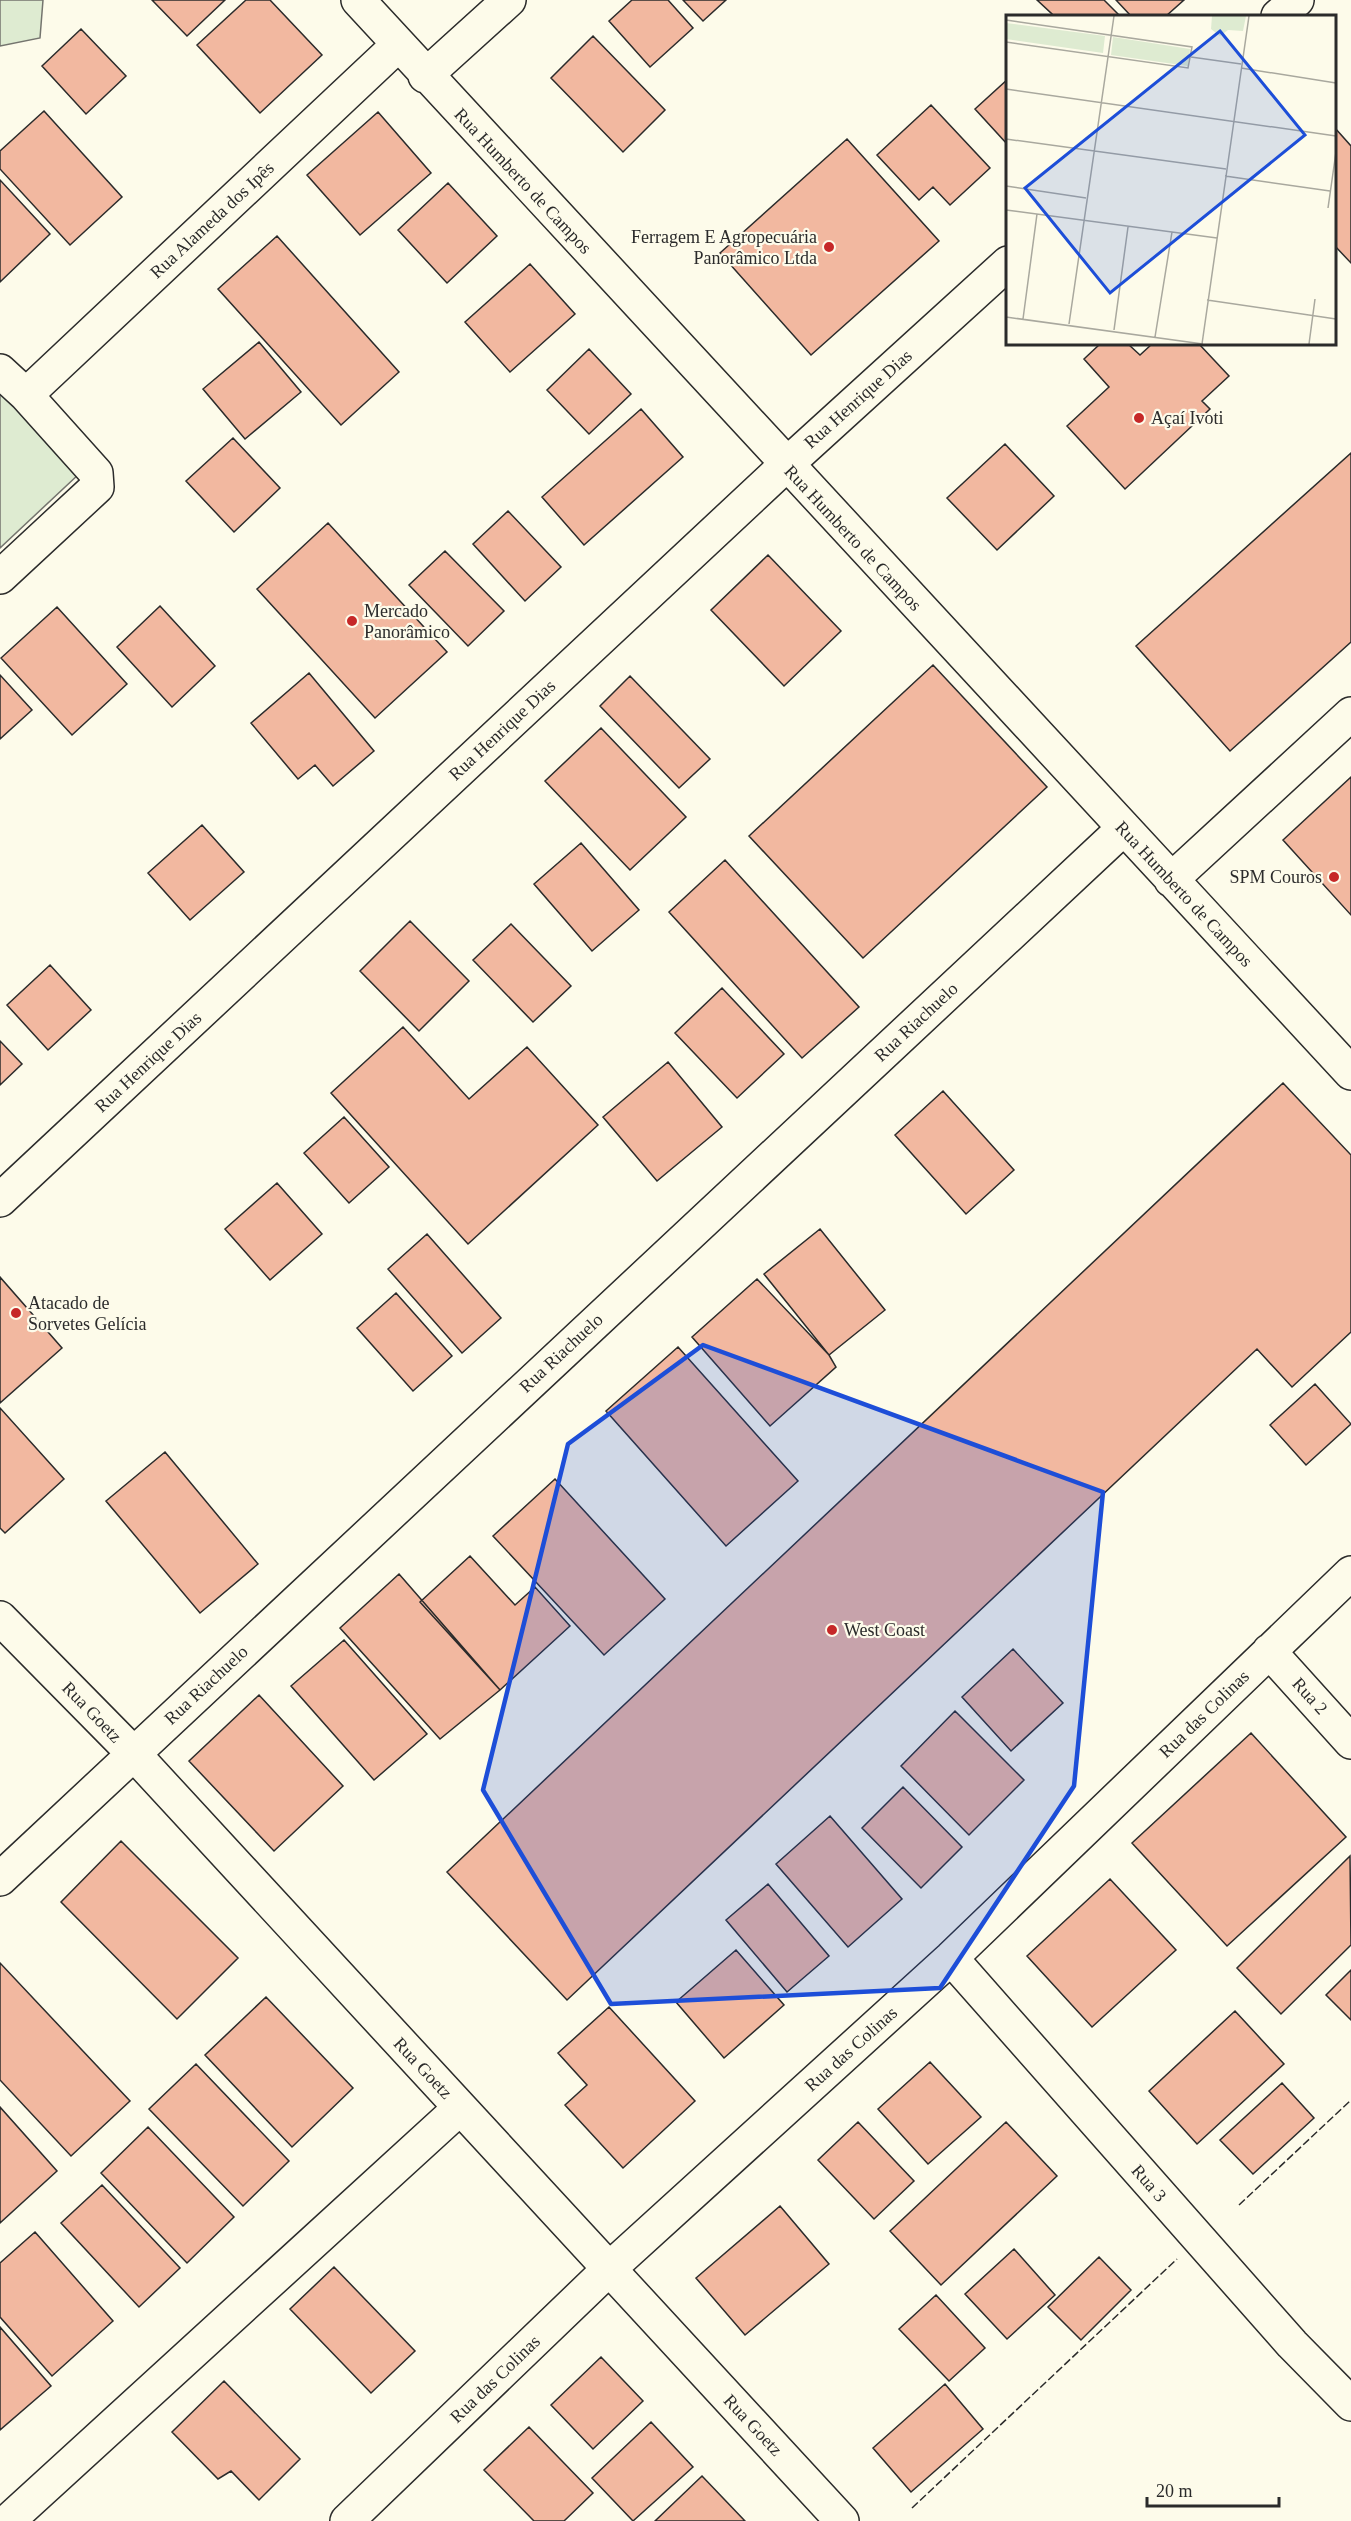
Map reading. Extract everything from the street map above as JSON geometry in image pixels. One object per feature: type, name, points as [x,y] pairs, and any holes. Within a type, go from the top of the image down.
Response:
[{"type":"street","name":"Rua Humberto de Campos","points":[[358,0],[425,76],[1351,1073]]},
{"type":"street","points":[[425,76],[509,0]]},
{"type":"street","points":[[1279,15],[1297,0]]},
{"type":"street","name":"Rua Alameda dos Ipês","points":[[26,395],[398,45]]},
{"type":"street","name":"Rua Henrique Dias","points":[[0,1200],[786,465],[1006,265]]},
{"type":"street","points":[[0,371],[26,395],[96,473],[97,487],[0,577]]},
{"type":"street","points":[[1172,880],[1351,714]]},
{"type":"street","name":"Rua Riachuelo","points":[[0,1880],[133,1753],[1123,829]]},
{"type":"street","name":"Rua das Colinas","points":[[348,2521],[609,2269],[951,1958],[1351,1573]]},
{"type":"street","name":"Rua Goetz","points":[[0,1618],[133,1753],[842,2521]]},
{"type":"street","name":"Rua 2","points":[[1269,1651],[1351,1742]]},
{"type":"street","name":"Rua 3","points":[[951,1958],[1292,2344],[1351,2404]]},
{"type":"street","points":[[8,2521],[460,2108]]},
{"type":"highlighted area","points":[[703,1345],[1103,1492],[1074,1786],[940,1988],[611,2004],[483,1790],[568,1444]]},
{"type":"green space","points":[[0,0],[43,0],[40,38],[0,46]]},
{"type":"green space","points":[[0,392],[80,473],[0,548]]},
{"type":"building","points":[[152,0],[225,0],[187,36]]},
{"type":"building","points":[[246,0],[270,0],[322,55],[260,113],[197,45]]},
{"type":"building","points":[[632,0],[668,0],[693,28],[650,67],[609,21]]},
{"type":"building","points":[[683,0],[726,0],[703,21]]},
{"type":"building","points":[[1037,0],[1104,0],[1119,15],[1050,15],[1052,14]]},
{"type":"building","points":[[1116,0],[1184,0],[1167,15],[1130,15]]},
{"type":"building","points":[[81,29],[126,76],[86,114],[42,66]]},
{"type":"building","points":[[593,36],[665,110],[623,152],[551,78]]},
{"type":"building","points":[[1006,81],[1006,143],[975,109]]},
{"type":"building","points":[[931,105],[990,168],[950,205],[933,187],[919,200],[877,155]]},
{"type":"building","points":[[44,111],[122,197],[70,245],[0,169],[0,151]]},
{"type":"building","points":[[378,112],[431,173],[360,235],[307,175]]},
{"type":"building","points":[[1336,129],[1351,146],[1351,263],[1336,247]]},
{"type":"building","name":"Ferragem E Agropecuária Panorâmico Ltda","points":[[847,139],[939,241],[811,355],[720,253]]},
{"type":"building","points":[[0,180],[50,234],[0,282]]},
{"type":"building","points":[[448,183],[497,236],[447,283],[398,230]]},
{"type":"building","points":[[277,236],[399,372],[341,425],[218,289]]},
{"type":"building","points":[[530,264],[575,314],[510,372],[465,322]]},
{"type":"building","points":[[259,342],[301,392],[245,439],[203,389]]},
{"type":"building","name":"Açaí Ivoti","points":[[1099,345],[1129,345],[1140,355],[1151,345],[1200,345],[1229,376],[1202,401],[1210,409],[1125,489],[1067,426],[1109,387],[1084,359]]},
{"type":"building","points":[[589,349],[631,394],[589,434],[547,390]]},
{"type":"building","points":[[641,409],[683,457],[584,545],[542,497]]},
{"type":"building","points":[[233,438],[280,488],[234,532],[186,481]]},
{"type":"building","points":[[1005,444],[1054,496],[997,550],[947,498]]},
{"type":"building","points":[[1351,453],[1351,642],[1230,751],[1136,646]]},
{"type":"building","points":[[508,511],[561,567],[525,601],[473,544]]},
{"type":"building","name":"Mercado Panorâmico","points":[[328,523],[447,652],[375,718],[257,589]]},
{"type":"building","points":[[445,551],[504,611],[468,646],[409,585]]},
{"type":"building","points":[[768,555],[841,631],[784,686],[711,610]]},
{"type":"building","points":[[160,606],[215,666],[172,707],[117,647]]},
{"type":"building","points":[[57,607],[127,684],[72,735],[1,658]]},
{"type":"building","points":[[933,665],[1047,787],[863,958],[749,836]]},
{"type":"building","points":[[309,673],[374,751],[333,786],[315,765],[298,779],[251,723]]},
{"type":"building","points":[[0,675],[32,710],[0,739]]},
{"type":"building","points":[[630,676],[710,759],[679,788],[600,706]]},
{"type":"building","points":[[601,728],[686,817],[630,870],[545,781]]},
{"type":"building","name":"SPM Couros","points":[[1351,777],[1351,915],[1283,840]]},
{"type":"building","points":[[202,825],[244,872],[190,920],[148,873]]},
{"type":"building","points":[[581,843],[639,910],[592,951],[534,884]]},
{"type":"building","points":[[725,860],[859,1007],[802,1058],[669,912]]},
{"type":"building","points":[[410,921],[469,981],[419,1031],[360,971]]},
{"type":"building","points":[[511,924],[571,986],[533,1022],[473,960]]},
{"type":"building","points":[[50,965],[91,1010],[48,1050],[7,1005]]},
{"type":"building","points":[[722,988],[784,1054],[737,1098],[675,1033]]},
{"type":"building","points":[[403,1027],[469,1099],[527,1047],[598,1125],[468,1244],[331,1093]]},
{"type":"building","points":[[0,1041],[22,1064],[0,1085]]},
{"type":"building","points":[[668,1062],[722,1127],[657,1181],[603,1117]]},
{"type":"building","name":"West Coast","points":[[1283,1083],[1351,1155],[1351,1332],[1292,1387],[1257,1349],[567,2000],[447,1872]]},
{"type":"building","points":[[943,1091],[1014,1170],[966,1214],[895,1135]]},
{"type":"building","points":[[344,1117],[389,1167],[349,1203],[304,1153]]},
{"type":"building","points":[[277,1183],[322,1234],[270,1280],[225,1229]]},
{"type":"building","points":[[820,1229],[885,1310],[829,1355],[764,1274]]},
{"type":"building","points":[[427,1234],[501,1318],[462,1353],[388,1269]]},
{"type":"building","name":"Atacado de Sorvetes Gelícia","points":[[0,1277],[62,1348],[0,1403]]},
{"type":"building","points":[[757,1279],[829,1355],[836,1367],[770,1426],[692,1337]]},
{"type":"building","points":[[396,1293],[452,1356],[413,1391],[357,1328]]},
{"type":"building","points":[[678,1347],[798,1481],[726,1546],[606,1411]]},
{"type":"building","points":[[1315,1384],[1351,1424],[1306,1465],[1270,1425]]},
{"type":"building","points":[[0,1408],[64,1479],[5,1533],[0,1528]]},
{"type":"building","points":[[165,1452],[258,1564],[200,1613],[106,1501]]},
{"type":"building","points":[[555,1479],[665,1599],[604,1655],[493,1536]]},
{"type":"building","points":[[470,1556],[515,1605],[535,1587],[570,1626],[500,1690],[420,1602]]},
{"type":"building","points":[[399,1574],[500,1690],[440,1739],[340,1628]]},
{"type":"building","points":[[344,1640],[427,1734],[374,1780],[291,1686]]},
{"type":"building","points":[[1013,1649],[1063,1703],[1011,1751],[962,1697]]},
{"type":"building","points":[[259,1695],[343,1786],[274,1851],[189,1761]]},
{"type":"building","points":[[955,1711],[1024,1780],[969,1835],[901,1766]]},
{"type":"building","points":[[1251,1733],[1346,1837],[1227,1946],[1132,1843]]},
{"type":"building","points":[[903,1787],[962,1847],[921,1888],[862,1828]]},
{"type":"building","points":[[830,1816],[902,1899],[848,1947],[776,1864]]},
{"type":"building","points":[[121,1841],[238,1958],[177,2019],[61,1902]]},
{"type":"building","points":[[1350,1856],[1351,1945],[1281,2014],[1237,1968]]},
{"type":"building","points":[[1110,1879],[1176,1950],[1092,2027],[1027,1956]]},
{"type":"building","points":[[768,1884],[829,1956],[787,1992],[726,1920]]},
{"type":"building","points":[[736,1950],[784,2005],[724,2058],[676,2002]]},
{"type":"building","points":[[0,1963],[130,2101],[71,2156],[0,2080]]},
{"type":"building","points":[[1351,1970],[1351,2020],[1326,1995]]},
{"type":"building","points":[[266,1997],[353,2088],[292,2147],[205,2055]]},
{"type":"building","points":[[609,2007],[695,2101],[623,2168],[565,2105],[587,2085],[558,2053]]},
{"type":"building","points":[[1235,2011],[1284,2064],[1197,2144],[1149,2091]]},
{"type":"building","points":[[930,2062],[981,2117],[928,2164],[878,2109]]},
{"type":"building","points":[[196,2064],[289,2161],[243,2206],[149,2109]]},
{"type":"building","points":[[1282,2083],[1314,2118],[1253,2174],[1220,2140]]},
{"type":"building","points":[[0,2107],[57,2171],[0,2223]]},
{"type":"building","points":[[858,2122],[914,2181],[874,2219],[818,2160]]},
{"type":"building","points":[[1006,2122],[1057,2176],[941,2285],[890,2231]]},
{"type":"building","points":[[148,2127],[234,2217],[187,2263],[101,2173]]},
{"type":"building","points":[[102,2185],[180,2268],[139,2307],[61,2223]]},
{"type":"building","points":[[780,2206],[829,2264],[745,2335],[696,2278]]},
{"type":"building","points":[[35,2232],[113,2321],[52,2376],[0,2317],[0,2263]]},
{"type":"building","points":[[1014,2249],[1055,2295],[1007,2339],[965,2294]]},
{"type":"building","points":[[1099,2257],[1131,2290],[1081,2340],[1048,2307]]},
{"type":"building","points":[[334,2267],[415,2351],[371,2393],[290,2309]]},
{"type":"building","points":[[936,2295],[985,2348],[949,2381],[899,2329]]},
{"type":"building","points":[[0,2327],[51,2386],[0,2430]]},
{"type":"building","points":[[601,2357],[643,2401],[593,2449],[551,2405]]},
{"type":"building","points":[[224,2381],[300,2459],[259,2500],[231,2471],[218,2479],[172,2432]]},
{"type":"building","points":[[945,2384],[983,2429],[911,2492],[873,2448]]},
{"type":"building","points":[[651,2422],[693,2467],[633,2521],[592,2478]]},
{"type":"building","points":[[529,2427],[593,2493],[564,2521],[534,2521],[484,2470]]},
{"type":"building","points":[[702,2476],[745,2521],[655,2521]]},
{"type":"fence","points":[[1239,2205],[1351,2100]]},
{"type":"fence","points":[[912,2508],[1177,2259]]},
{"type":"place","name":"Ferragem E Agropecuária Panorâmico Ltda","points":[[829,247]]},
{"type":"place","name":"Açaí Ivoti","points":[[1139,418]]},
{"type":"place","name":"Mercado Panorâmico","points":[[352,621]]},
{"type":"place","name":"SPM Couros","points":[[1334,877]]},
{"type":"place","name":"Atacado de Sorvetes Gelícia","points":[[16,1313]]},
{"type":"place","name":"West Coast","points":[[832,1630]]}]
